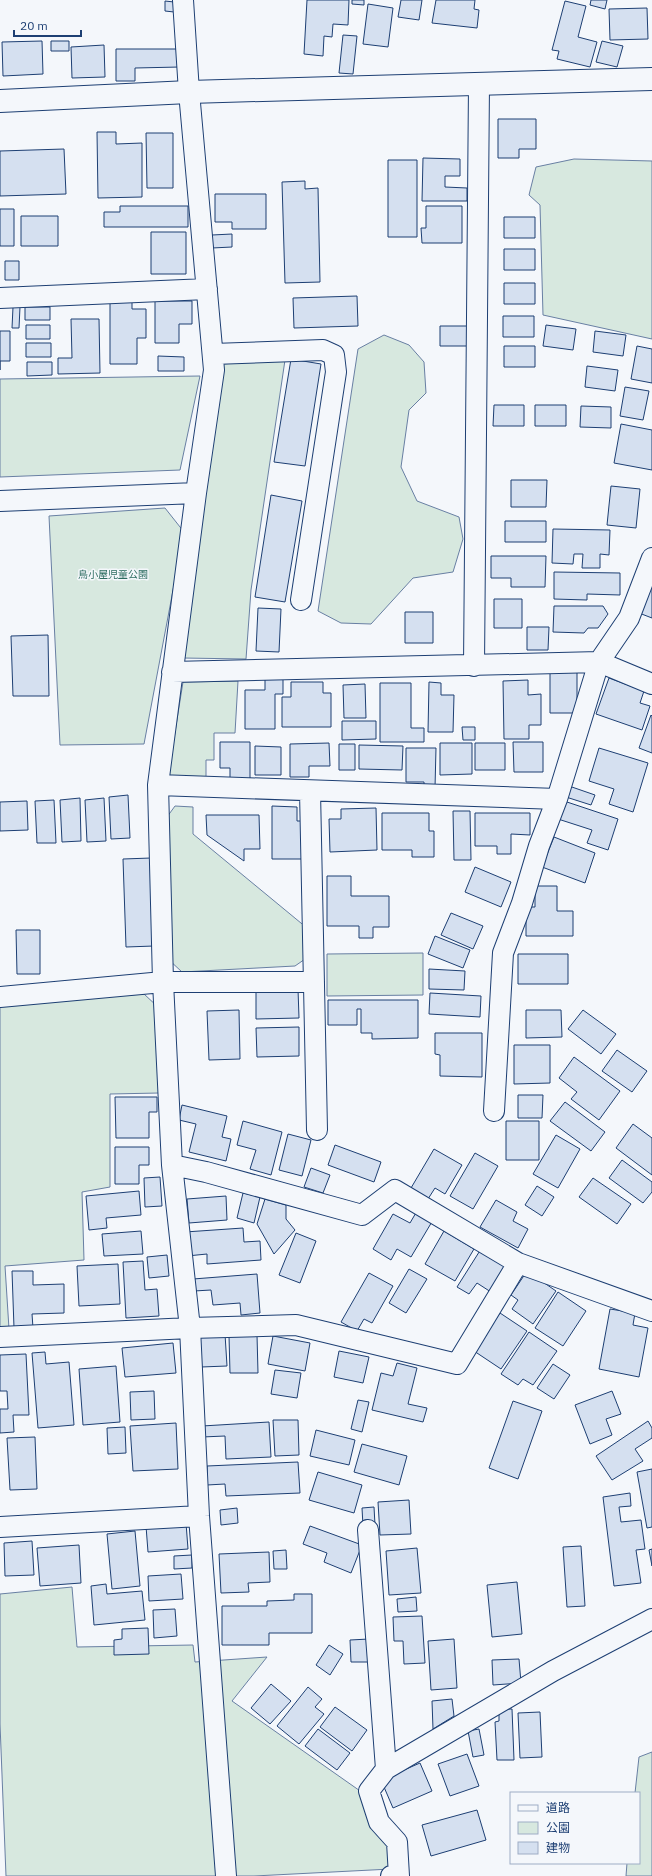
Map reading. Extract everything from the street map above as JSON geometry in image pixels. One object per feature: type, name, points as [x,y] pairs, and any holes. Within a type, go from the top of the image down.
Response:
[{"type":"street","points":[[183,0],[189,92],[214,370],[196,493],[158,785],[163,982],[172,1165],[190,1328],[199,1516],[226,1876]]},
{"type":"street","points":[[0,101],[189,92],[652,79]]},
{"type":"street","points":[[474,666],[480,84]]},
{"type":"street","points":[[0,298],[207,289]]},
{"type":"street","points":[[213,354],[322,350],[334,355],[336,372],[301,600]]},
{"type":"street","points":[[0,501],[196,493]]},
{"type":"street","points":[[494,1111],[503,953],[522,903],[539,846],[557,799],[599,662],[629,618],[652,558]]},
{"type":"street","points":[[172,672],[599,662],[652,684]]},
{"type":"street","points":[[158,785],[557,799]]},
{"type":"street","points":[[310,791],[317,1130]]},
{"type":"street","points":[[0,997],[163,982],[314,982]]},
{"type":"street","points":[[172,1165],[206,1172],[362,1215],[394,1190],[518,1263],[652,1311]]},
{"type":"street","points":[[0,1337],[190,1328],[296,1325],[456,1364],[518,1263]]},
{"type":"street","points":[[0,1527],[199,1516]]},
{"type":"street","points":[[368,1530],[386,1769]]},
{"type":"street","points":[[391,1876],[399,1876],[397,1842],[379,1822],[369,1791],[386,1769],[553,1671],[652,1619]]},
{"type":"green space","points":[[574,159],[652,161],[652,339],[543,315],[540,205],[529,195],[536,167]]},
{"type":"green space","points":[[384,335],[409,345],[424,362],[426,393],[409,410],[401,467],[417,501],[459,517],[463,539],[453,572],[413,578],[371,624],[341,623],[318,611],[358,349]]},
{"type":"green space","points":[[285,360],[251,590],[246,659],[183,658],[221,364]]},
{"type":"green space","points":[[200,376],[180,470],[0,477],[0,379]]},
{"type":"green space","name":"鳥小屋児童公園","points":[[165,508],[184,532],[144,744],[60,745],[49,516]]},
{"type":"green space","points":[[238,681],[235,733],[214,733],[214,760],[206,760],[206,781],[168,776],[183,682]]},
{"type":"green space","points":[[175,806],[193,807],[193,834],[307,928],[308,957],[295,966],[182,972],[168,959],[167,817]]},
{"type":"green space","points":[[423,953],[423,995],[327,996],[327,954]]},
{"type":"green space","points":[[144,994],[158,1007],[159,1093],[110,1094],[110,1187],[82,1192],[84,1260],[5,1266],[9,1329],[0,1329],[0,1003]]},
{"type":"green space","points":[[72,1587],[77,1647],[193,1645],[195,1662],[267,1657],[232,1701],[363,1793],[390,1845],[391,1869],[254,1876],[6,1876],[0,1724],[0,1594]]},
{"type":"green space","points":[[652,1752],[652,1876],[626,1876],[627,1864],[640,1864],[640,1792],[635,1792],[639,1757]]},
{"type":"building","points":[[307,0],[349,0],[348,25],[333,24],[332,37],[324,36],[323,56],[304,54]]},
{"type":"building","points":[[352,0],[364,0],[364,5],[352,4]]},
{"type":"building","points":[[401,0],[422,0],[419,20],[398,17]]},
{"type":"building","points":[[436,0],[475,0],[474,9],[479,10],[477,28],[432,23]]},
{"type":"building","points":[[591,0],[607,0],[605,9],[590,5]]},
{"type":"building","points":[[165,1],[174,2],[174,12],[165,11]]},
{"type":"building","points":[[565,1],[586,6],[578,37],[597,42],[590,67],[557,59],[559,51],[552,50]]},
{"type":"building","points":[[368,4],[393,8],[388,47],[363,44]]},
{"type":"building","points":[[647,8],[648,39],[610,40],[609,9]]},
{"type":"building","points":[[343,35],[357,36],[353,74],[339,73]]},
{"type":"building","points":[[42,41],[43,74],[3,76],[2,42]]},
{"type":"building","points":[[51,41],[69,41],[69,51],[51,51]]},
{"type":"building","points":[[602,41],[623,46],[617,67],[596,62]]},
{"type":"building","points":[[104,45],[105,77],[72,78],[71,47]]},
{"type":"building","points":[[116,49],[180,49],[180,67],[135,68],[135,81],[116,81]]},
{"type":"building","points":[[498,119],[536,119],[536,149],[519,149],[519,158],[498,158]]},
{"type":"building","points":[[97,132],[116,132],[116,144],[142,143],[142,197],[98,198]]},
{"type":"building","points":[[146,133],[173,133],[173,188],[147,188]]},
{"type":"building","points":[[64,149],[66,194],[0,196],[0,151]]},
{"type":"building","points":[[423,158],[460,159],[460,176],[445,176],[445,187],[467,188],[467,201],[422,201]]},
{"type":"building","points":[[388,160],[417,160],[417,237],[388,237]]},
{"type":"building","points":[[305,181],[305,189],[318,188],[320,282],[285,283],[282,182]]},
{"type":"building","points":[[215,194],[266,194],[266,229],[232,229],[232,222],[215,222]]},
{"type":"building","points":[[120,206],[188,206],[188,227],[104,227],[104,212],[120,212]]},
{"type":"building","points":[[426,206],[462,206],[462,243],[422,243],[421,228],[426,228]]},
{"type":"building","points":[[0,209],[14,209],[14,246],[0,246]]},
{"type":"building","points":[[21,216],[58,216],[58,246],[21,246]]},
{"type":"building","points":[[504,217],[535,217],[535,238],[504,238]]},
{"type":"building","points":[[151,232],[186,232],[186,274],[151,274]]},
{"type":"building","points":[[232,234],[232,247],[212,248],[212,235]]},
{"type":"building","points":[[504,249],[535,249],[535,270],[504,270]]},
{"type":"building","points":[[5,261],[19,261],[19,280],[5,280]]},
{"type":"building","points":[[504,283],[535,283],[535,304],[504,304]]},
{"type":"building","points":[[357,296],[358,326],[294,328],[293,298]]},
{"type":"building","points":[[110,301],[132,301],[132,309],[146,309],[146,338],[137,338],[137,364],[110,364]]},
{"type":"building","points":[[155,301],[192,301],[192,324],[179,324],[179,343],[155,343]]},
{"type":"building","points":[[13,307],[20,307],[19,328],[12,328]]},
{"type":"building","points":[[25,307],[50,307],[50,320],[25,320]]},
{"type":"building","points":[[503,316],[534,316],[534,337],[503,337]]},
{"type":"building","points":[[71,319],[99,319],[100,373],[58,374],[58,358],[72,358]]},
{"type":"building","points":[[26,325],[50,325],[50,339],[26,339]]},
{"type":"building","points":[[546,325],[576,329],[573,350],[543,346]]},
{"type":"building","points":[[440,326],[472,326],[472,346],[440,346]]},
{"type":"building","points":[[0,331],[10,331],[10,361],[0,361]]},
{"type":"building","points":[[595,331],[626,335],[623,356],[593,352]]},
{"type":"building","points":[[26,343],[51,343],[51,357],[26,357]]},
{"type":"building","points":[[504,346],[535,346],[535,367],[504,367]]},
{"type":"building","points":[[637,346],[652,349],[652,383],[631,379]]},
{"type":"building","points":[[158,356],[184,357],[184,371],[158,371]]},
{"type":"building","points":[[291,359],[321,364],[305,466],[274,462]]},
{"type":"building","points":[[27,362],[52,362],[52,375],[27,376]]},
{"type":"building","points":[[587,366],[618,370],[615,391],[585,387]]},
{"type":"building","points":[[625,387],[649,391],[643,420],[620,416]]},
{"type":"building","points":[[494,405],[524,405],[524,426],[493,426]]},
{"type":"building","points":[[535,405],[566,405],[566,426],[535,426]]},
{"type":"building","points":[[581,406],[611,407],[611,428],[580,427]]},
{"type":"building","points":[[621,424],[652,430],[652,470],[614,463]]},
{"type":"building","points":[[511,480],[547,480],[546,507],[511,507]]},
{"type":"building","points":[[611,486],[640,489],[636,528],[607,525]]},
{"type":"building","points":[[271,495],[302,501],[285,602],[255,597]]},
{"type":"building","points":[[505,521],[546,521],[546,542],[505,542]]},
{"type":"building","points":[[553,529],[610,530],[609,555],[600,554],[600,568],[582,568],[583,554],[574,554],[573,564],[552,563]]},
{"type":"building","points":[[491,556],[546,556],[545,587],[511,587],[511,578],[491,578]]},
{"type":"building","points":[[554,572],[620,573],[620,595],[587,594],[587,600],[554,599]]},
{"type":"building","points":[[652,578],[652,618],[639,613]]},
{"type":"building","points":[[494,599],[522,599],[522,628],[494,628]]},
{"type":"building","points":[[554,606],[603,606],[608,614],[598,628],[588,628],[584,633],[553,632]]},
{"type":"building","points":[[258,608],[281,609],[279,652],[256,651]]},
{"type":"building","points":[[405,612],[433,612],[433,643],[405,643]]},
{"type":"building","points":[[527,627],[549,627],[548,650],[527,650]]},
{"type":"building","points":[[48,635],[49,696],[13,696],[11,636]]},
{"type":"building","points":[[550,671],[577,671],[577,713],[550,713]]},
{"type":"building","points":[[265,678],[283,678],[283,694],[275,694],[275,729],[245,729],[245,690],[265,690]]},
{"type":"building","points":[[609,678],[644,691],[640,703],[650,706],[642,730],[596,714]]},
{"type":"building","points":[[528,680],[528,695],[541,694],[541,725],[529,725],[529,739],[504,739],[503,681]]},
{"type":"building","points":[[291,682],[323,682],[323,693],[331,693],[331,727],[282,727],[282,697],[291,697]]},
{"type":"building","points":[[429,682],[441,683],[441,695],[454,695],[453,732],[428,732]]},
{"type":"building","points":[[380,683],[411,683],[411,728],[424,728],[424,742],[380,742]]},
{"type":"building","points":[[365,684],[366,718],[344,718],[343,685]]},
{"type":"building","points":[[651,715],[652,716],[652,753],[639,748]]},
{"type":"building","points":[[342,721],[376,721],[376,739],[342,740]]},
{"type":"building","points":[[462,727],[475,727],[475,740],[463,740]]},
{"type":"building","points":[[220,742],[250,742],[250,781],[230,781],[230,768],[220,768]]},
{"type":"building","points":[[513,742],[543,742],[543,772],[514,772]]},
{"type":"building","points":[[329,743],[330,766],[309,766],[309,777],[290,777],[290,744]]},
{"type":"building","points":[[440,743],[472,743],[472,774],[440,775]]},
{"type":"building","points":[[475,743],[505,743],[505,770],[475,770]]},
{"type":"building","points":[[339,744],[355,744],[355,770],[339,770]]},
{"type":"building","points":[[359,745],[403,746],[402,770],[359,769]]},
{"type":"building","points":[[255,746],[281,747],[281,775],[255,775]]},
{"type":"building","points":[[406,748],[436,748],[435,788],[424,788],[424,782],[406,782]]},
{"type":"building","points":[[599,748],[648,763],[633,812],[609,804],[614,789],[589,781]]},
{"type":"building","points":[[569,786],[595,795],[591,805],[566,797]]},
{"type":"building","points":[[128,795],[130,838],[111,839],[109,797]]},
{"type":"building","points":[[80,798],[81,841],[62,842],[60,800]]},
{"type":"building","points":[[104,798],[106,841],[87,842],[85,800]]},
{"type":"building","points":[[54,800],[56,843],[37,843],[35,801]]},
{"type":"building","points":[[27,801],[28,830],[0,831],[0,802]]},
{"type":"building","points":[[564,801],[618,819],[608,850],[587,843],[592,830],[558,819]]},
{"type":"building","points":[[272,806],[297,807],[297,821],[307,821],[307,859],[272,859]]},
{"type":"building","points":[[376,808],[377,850],[330,852],[329,819],[341,819],[341,809]]},
{"type":"building","points":[[453,811],[470,811],[471,860],[454,860]]},
{"type":"building","points":[[382,813],[429,813],[429,831],[434,831],[434,857],[412,857],[412,850],[382,850]]},
{"type":"building","points":[[475,813],[530,813],[530,835],[511,834],[511,854],[497,854],[497,846],[475,846]]},
{"type":"building","points":[[206,815],[259,815],[260,849],[244,849],[244,861],[207,835]]},
{"type":"building","points":[[554,837],[595,853],[585,883],[542,867]]},
{"type":"building","points":[[151,858],[154,946],[126,947],[123,859]]},
{"type":"building","points":[[475,867],[511,882],[501,907],[465,892]]},
{"type":"building","points":[[327,876],[351,876],[351,896],[389,896],[389,927],[373,927],[373,938],[359,938],[359,926],[327,926]]},
{"type":"building","points":[[535,886],[557,886],[557,911],[573,911],[573,936],[526,936],[526,907],[535,907]]},
{"type":"building","points":[[451,913],[483,926],[473,949],[441,935]]},
{"type":"building","points":[[16,930],[40,930],[40,974],[17,974]]},
{"type":"building","points":[[435,936],[470,950],[463,968],[428,954]]},
{"type":"building","points":[[518,954],[568,954],[568,984],[518,984]]},
{"type":"building","points":[[429,969],[465,971],[464,990],[429,989]]},
{"type":"building","points":[[298,989],[299,1018],[256,1019],[256,990]]},
{"type":"building","points":[[430,993],[481,996],[480,1017],[429,1014]]},
{"type":"building","points":[[328,1000],[418,1000],[418,1038],[372,1039],[372,1033],[361,1033],[361,1009],[357,1009],[357,1025],[328,1025]]},
{"type":"building","points":[[239,1010],[240,1059],[209,1060],[207,1011]]},
{"type":"building","points":[[526,1010],[561,1010],[562,1037],[526,1038]]},
{"type":"building","points":[[583,1010],[616,1034],[601,1054],[568,1029]]},
{"type":"building","points":[[299,1027],[299,1056],[257,1057],[256,1028]]},
{"type":"building","points":[[435,1033],[482,1033],[482,1077],[440,1076],[440,1055],[435,1054]]},
{"type":"building","points":[[514,1045],[550,1045],[550,1083],[514,1084]]},
{"type":"building","points":[[617,1050],[647,1071],[632,1092],[602,1071]]},
{"type":"building","points":[[574,1057],[620,1091],[599,1120],[571,1099],[577,1092],[559,1078]]},
{"type":"building","points":[[518,1095],[543,1095],[542,1118],[518,1118]]},
{"type":"building","points":[[115,1097],[157,1097],[157,1112],[149,1112],[149,1138],[116,1138]]},
{"type":"building","points":[[565,1102],[605,1132],[591,1151],[550,1121]]},
{"type":"building","points":[[182,1105],[227,1116],[222,1137],[231,1139],[226,1161],[189,1152],[196,1124],[179,1120]]},
{"type":"building","points":[[243,1121],[282,1132],[271,1175],[250,1169],[256,1150],[237,1145]]},
{"type":"building","points":[[506,1121],[539,1121],[539,1160],[506,1160]]},
{"type":"building","points":[[633,1124],[652,1138],[652,1175],[616,1148]]},
{"type":"building","points":[[288,1134],[311,1140],[302,1176],[279,1170]]},
{"type":"building","points":[[556,1135],[580,1149],[558,1188],[533,1174]]},
{"type":"building","points":[[335,1145],[381,1162],[374,1182],[328,1165]]},
{"type":"building","points":[[115,1147],[149,1147],[149,1165],[139,1165],[139,1184],[115,1184]]},
{"type":"building","points":[[434,1149],[462,1165],[445,1194],[435,1188],[428,1199],[411,1188]]},
{"type":"building","points":[[475,1153],[498,1166],[473,1209],[450,1196]]},
{"type":"building","points":[[622,1160],[652,1182],[652,1192],[643,1203],[609,1178]]},
{"type":"building","points":[[311,1168],[330,1175],[323,1193],[304,1187]]},
{"type":"building","points":[[160,1177],[162,1206],[145,1207],[144,1178]]},
{"type":"building","points":[[593,1178],[631,1204],[617,1224],[579,1197]]},
{"type":"building","points":[[537,1186],[554,1197],[542,1216],[525,1205]]},
{"type":"building","points":[[139,1191],[141,1215],[106,1218],[107,1228],[89,1230],[86,1196]]},
{"type":"building","points":[[243,1193],[260,1197],[254,1223],[237,1218]]},
{"type":"building","points":[[226,1196],[227,1220],[189,1223],[187,1199]]},
{"type":"building","points":[[265,1199],[286,1205],[286,1219],[295,1230],[274,1254],[257,1224]]},
{"type":"building","points":[[496,1200],[517,1212],[513,1221],[528,1229],[518,1248],[480,1227]]},
{"type":"building","points":[[417,1211],[433,1220],[411,1257],[397,1249],[391,1260],[373,1249],[393,1214],[410,1223]]},
{"type":"building","points":[[243,1228],[244,1242],[260,1241],[261,1260],[207,1264],[207,1254],[187,1256],[185,1232]]},
{"type":"building","points":[[141,1231],[143,1254],[104,1256],[102,1234]]},
{"type":"building","points":[[444,1231],[474,1249],[455,1281],[425,1264]]},
{"type":"building","points":[[296,1233],[316,1241],[300,1283],[279,1275]]},
{"type":"building","points":[[481,1249],[510,1267],[494,1294],[477,1283],[469,1294],[457,1287]]},
{"type":"building","points":[[167,1255],[169,1276],[149,1278],[147,1257]]},
{"type":"building","points":[[143,1261],[145,1290],[157,1289],[159,1316],[126,1318],[123,1262]]},
{"type":"building","points":[[118,1264],[120,1304],[79,1306],[77,1266]]},
{"type":"building","points":[[409,1269],[427,1279],[406,1313],[389,1303]]},
{"type":"building","points":[[12,1271],[33,1271],[33,1285],[64,1284],[64,1313],[32,1314],[33,1328],[14,1328]]},
{"type":"building","points":[[527,1271],[556,1291],[533,1324],[512,1309],[518,1300],[511,1295]]},
{"type":"building","points":[[369,1273],[393,1286],[372,1323],[364,1319],[357,1331],[341,1322]]},
{"type":"building","points":[[257,1274],[260,1313],[241,1315],[240,1303],[213,1305],[211,1290],[194,1291],[193,1279]]},
{"type":"building","points":[[558,1292],[586,1311],[563,1346],[535,1328]]},
{"type":"building","points":[[610,1309],[635,1313],[633,1325],[648,1328],[639,1377],[599,1369]]},
{"type":"building","points":[[500,1313],[527,1331],[501,1369],[474,1351]]},
{"type":"building","points":[[529,1332],[557,1351],[533,1385],[523,1379],[518,1385],[501,1374]]},
{"type":"building","points":[[225,1334],[227,1366],[201,1367],[200,1335]]},
{"type":"building","points":[[257,1335],[258,1373],[230,1373],[229,1336]]},
{"type":"building","points":[[273,1336],[310,1343],[305,1371],[268,1364]]},
{"type":"building","points":[[173,1343],[176,1373],[125,1377],[122,1348]]},
{"type":"building","points":[[339,1351],[369,1357],[363,1383],[334,1377]]},
{"type":"building","points":[[45,1352],[46,1364],[69,1362],[74,1425],[38,1428],[32,1353]]},
{"type":"building","points":[[26,1354],[29,1415],[13,1415],[14,1432],[0,1433],[0,1409],[8,1409],[7,1391],[0,1391],[0,1355]]},
{"type":"building","points":[[397,1363],[417,1368],[408,1404],[427,1408],[423,1422],[372,1410],[381,1373],[393,1376]]},
{"type":"building","points":[[553,1364],[570,1375],[554,1399],[537,1388]]},
{"type":"building","points":[[116,1366],[120,1422],[83,1425],[79,1369]]},
{"type":"building","points":[[275,1370],[301,1373],[297,1398],[271,1394]]},
{"type":"building","points":[[154,1391],[155,1419],[131,1420],[130,1392]]},
{"type":"building","points":[[612,1391],[621,1414],[606,1419],[612,1435],[590,1444],[575,1405]]},
{"type":"building","points":[[358,1400],[369,1402],[362,1432],[351,1429]]},
{"type":"building","points":[[513,1401],[542,1411],[518,1479],[489,1468]]},
{"type":"building","points":[[273,1420],[298,1420],[299,1455],[275,1456]]},
{"type":"building","points":[[648,1421],[652,1428],[652,1438],[635,1449],[643,1461],[612,1480],[596,1456]]},
{"type":"building","points":[[269,1422],[271,1457],[226,1459],[225,1436],[202,1437],[202,1426]]},
{"type":"building","points":[[176,1423],[178,1469],[133,1471],[130,1426]]},
{"type":"building","points":[[125,1427],[126,1453],[108,1454],[107,1428]]},
{"type":"building","points":[[316,1430],[355,1440],[349,1465],[310,1456]]},
{"type":"building","points":[[35,1437],[37,1489],[10,1490],[7,1438]]},
{"type":"building","points":[[362,1444],[407,1456],[399,1485],[354,1472]]},
{"type":"building","points":[[298,1462],[300,1493],[226,1496],[225,1484],[207,1485],[207,1466]]},
{"type":"building","points":[[652,1469],[652,1527],[647,1528],[637,1472]]},
{"type":"building","points":[[318,1472],[362,1485],[354,1513],[309,1500]]},
{"type":"building","points":[[630,1493],[631,1506],[619,1507],[621,1522],[641,1520],[645,1549],[636,1550],[641,1583],[614,1586],[603,1497]]},
{"type":"building","points":[[409,1500],[411,1534],[380,1535],[378,1502]]},
{"type":"building","points":[[374,1507],[375,1525],[363,1526],[362,1508]]},
{"type":"building","points":[[237,1508],[238,1523],[221,1525],[220,1510]]},
{"type":"building","points":[[186,1523],[188,1549],[148,1552],[146,1526]]},
{"type":"building","points":[[310,1526],[362,1545],[351,1573],[324,1562],[327,1553],[303,1544]]},
{"type":"building","points":[[135,1531],[140,1586],[112,1589],[107,1534]]},
{"type":"building","points":[[32,1541],[34,1575],[5,1576],[4,1543]]},
{"type":"building","points":[[79,1545],[81,1583],[40,1586],[37,1548]]},
{"type":"building","points":[[581,1546],[585,1606],[567,1607],[563,1547]]},
{"type":"building","points":[[417,1548],[421,1593],[389,1595],[386,1551]]},
{"type":"building","points":[[652,1549],[652,1566],[649,1550]]},
{"type":"building","points":[[286,1550],[287,1569],[274,1569],[273,1551]]},
{"type":"building","points":[[269,1552],[270,1582],[248,1583],[249,1592],[221,1593],[219,1554]]},
{"type":"building","points":[[192,1555],[192,1568],[174,1569],[174,1556]]},
{"type":"building","points":[[181,1574],[183,1599],[149,1601],[148,1576]]},
{"type":"building","points":[[517,1582],[522,1634],[492,1637],[487,1585]]},
{"type":"building","points":[[106,1584],[107,1594],[142,1591],[145,1620],[94,1625],[91,1586]]},
{"type":"building","points":[[294,1594],[312,1594],[312,1633],[269,1633],[269,1645],[222,1645],[222,1606],[267,1606],[267,1601],[294,1600]]},
{"type":"building","points":[[416,1597],[417,1611],[398,1612],[397,1599]]},
{"type":"building","points":[[175,1609],[177,1636],[154,1638],[153,1610]]},
{"type":"building","points":[[422,1616],[425,1663],[404,1664],[403,1641],[394,1641],[393,1617]]},
{"type":"building","points":[[148,1628],[149,1654],[114,1655],[114,1640],[122,1639],[122,1629]]},
{"type":"building","points":[[369,1639],[370,1662],[351,1662],[350,1640]]},
{"type":"building","points":[[454,1639],[457,1688],[431,1690],[428,1641]]},
{"type":"building","points":[[329,1645],[343,1654],[330,1675],[316,1665]]},
{"type":"building","points":[[519,1659],[521,1683],[493,1685],[492,1660]]},
{"type":"building","points":[[271,1684],[291,1701],[270,1724],[251,1708]]},
{"type":"building","points":[[308,1687],[322,1699],[315,1707],[324,1714],[299,1744],[277,1726]]},
{"type":"building","points":[[452,1699],[454,1716],[433,1729],[432,1701]]},
{"type":"building","points":[[335,1707],[367,1730],[352,1751],[320,1727]]},
{"type":"building","points":[[499,1709],[512,1709],[514,1760],[497,1760],[495,1722],[499,1721]]},
{"type":"building","points":[[540,1712],[542,1757],[520,1758],[518,1713]]},
{"type":"building","points":[[318,1729],[350,1753],[337,1770],[305,1746]]},
{"type":"building","points":[[479,1729],[484,1755],[473,1757],[468,1731]]},
{"type":"building","points":[[467,1754],[479,1786],[450,1796],[438,1764]]},
{"type":"building","points":[[420,1763],[432,1791],[393,1808],[381,1780]]},
{"type":"building","points":[[477,1810],[486,1840],[431,1856],[422,1825]]}]
